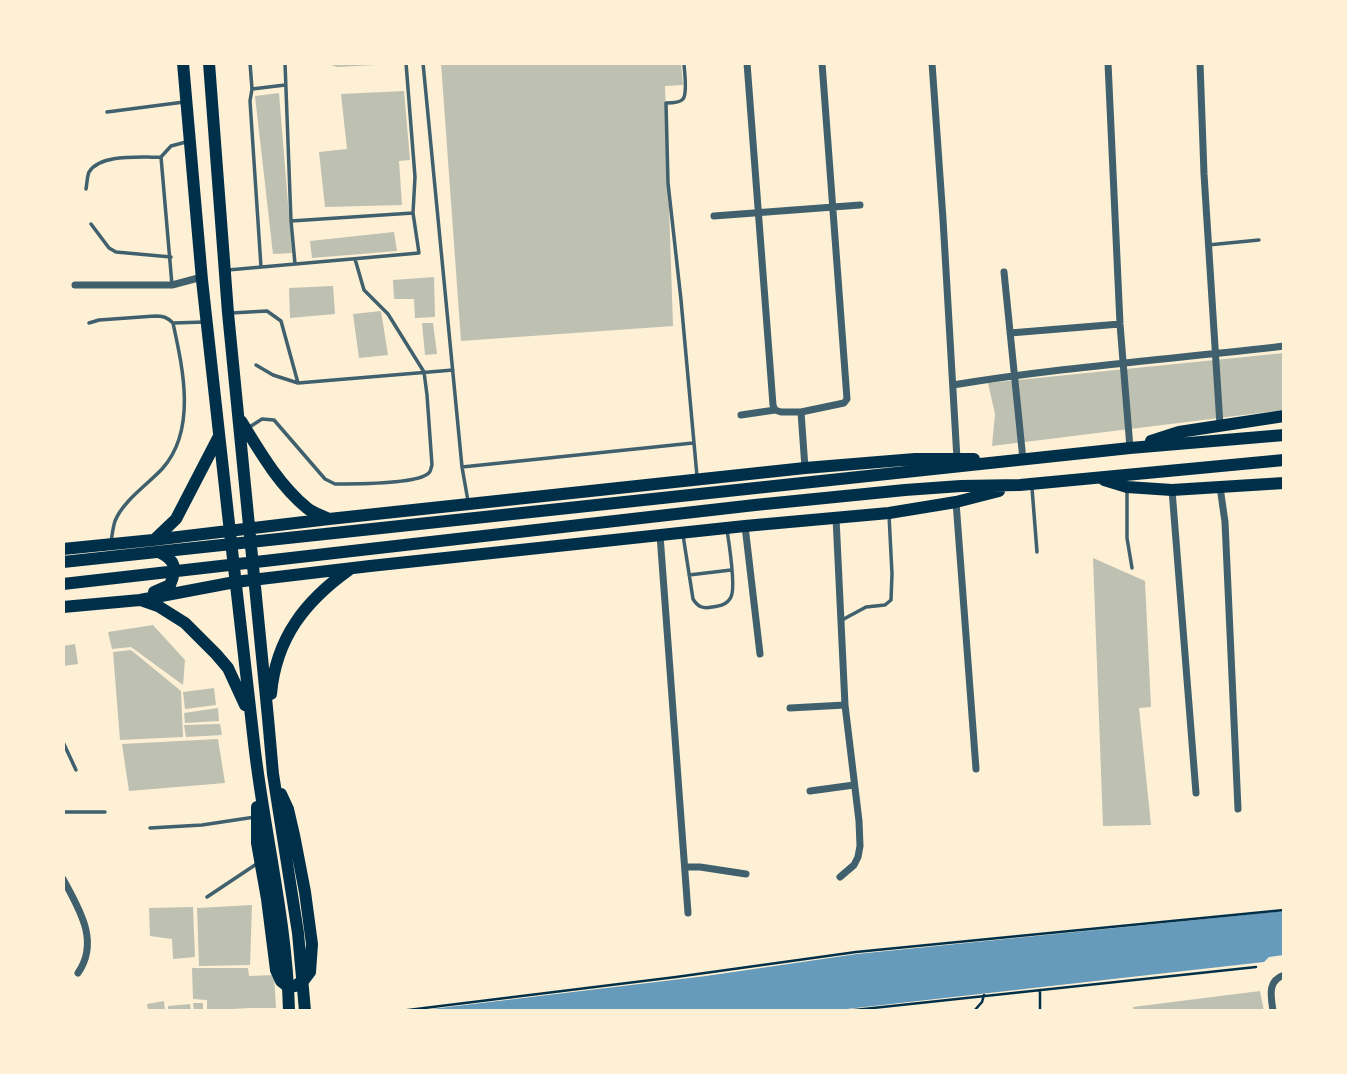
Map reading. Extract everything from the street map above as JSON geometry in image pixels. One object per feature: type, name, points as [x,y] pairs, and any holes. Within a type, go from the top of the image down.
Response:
[{"type":"main road","points":[[183,63],[229,531],[257,768],[279,911],[289,1011]]},
{"type":"main road","points":[[209,63],[228,313],[243,423],[249,528],[273,774],[293,898],[305,1011]]},
{"type":"main road","points":[[1130,448],[1179,432],[1284,416]]},
{"type":"main road","points":[[243,423],[284,484],[309,510],[328,519]]},
{"type":"main road","points":[[63,562],[1130,448],[1284,435]]},
{"type":"main road","points":[[153,540],[176,519],[219,437]]},
{"type":"main road","points":[[63,549],[805,468],[915,459],[1023,460]]},
{"type":"main road","points":[[63,584],[755,505],[905,490],[1026,485],[1284,460]]},
{"type":"main road","points":[[1097,478],[1127,487],[1150,490],[1284,482]]},
{"type":"main road","points":[[63,607],[141,600],[235,582],[351,568],[889,513],[956,502],[1026,485]]},
{"type":"main road","points":[[368,515],[311,540],[305,553],[309,560],[317,563],[370,566]]},
{"type":"main road","points":[[116,544],[159,551],[167,555],[175,574],[170,585],[162,589],[116,602]]},
{"type":"main road","points":[[268,718],[275,664],[290,631],[314,598],[351,568]]},
{"type":"main road","points":[[141,600],[158,606],[185,623],[216,654],[228,668],[251,719]]},
{"type":"main road","points":[[257,768],[257,843],[276,970],[281,981],[295,986],[310,972],[312,944],[294,835],[288,809],[273,774]]},
{"type":"street","points":[[747,63],[772,405],[775,410]]},
{"type":"street","points":[[741,415],[775,410],[801,412],[844,403],[847,399],[822,63]]},
{"type":"street","points":[[932,63],[957,459]]},
{"type":"street","points":[[1108,63],[1120,324],[1130,448]]},
{"type":"street","points":[[1200,63],[1220,425]]},
{"type":"street","points":[[714,216],[860,205]]},
{"type":"street","points":[[1004,272],[1023,460]]},
{"type":"street","points":[[75,285],[172,285],[202,277]]},
{"type":"street","points":[[1010,332],[1120,324]]},
{"type":"street","points":[[953,385],[1124,362],[1284,346]]},
{"type":"street","points":[[801,412],[805,468]]},
{"type":"street","points":[[1220,487],[1225,522],[1238,809]]},
{"type":"street","points":[[1172,490],[1196,793]]},
{"type":"street","points":[[956,502],[976,769]]},
{"type":"street","points":[[836,518],[845,705],[860,846],[854,865],[840,877]]},
{"type":"street","points":[[745,526],[760,654]]},
{"type":"street","points":[[660,535],[688,913]]},
{"type":"street","points":[[790,708],[845,705]]},
{"type":"street","points":[[810,791],[854,785]]},
{"type":"street","points":[[686,867],[747,874]]},
{"type":"street","points":[[63,879],[79,907],[88,943],[87,954],[78,973]]},
{"type":"street","points":[[1273,1011],[1271,986],[1273,981],[1284,975]]},
{"type":"lane","points":[[250,63],[261,267]]},
{"type":"lane","points":[[285,63],[290,221],[295,264]]},
{"type":"lane","points":[[225,270],[419,253],[413,213],[415,177],[406,63]]},
{"type":"lane","points":[[423,63],[462,467],[468,503]]},
{"type":"lane","points":[[684,63],[684,99],[666,103],[668,183],[697,480]]},
{"type":"lane","points":[[252,89],[285,85]]},
{"type":"lane","points":[[107,112],[187,101]]},
{"type":"lane","points":[[86,189],[88,174],[98,164],[121,158],[161,156],[171,146],[190,141]]},
{"type":"lane","points":[[161,156],[172,285]]},
{"type":"lane","points":[[290,221],[413,213]]},
{"type":"lane","points":[[91,225],[116,253],[171,257]]},
{"type":"lane","points":[[1208,245],[1258,240]]},
{"type":"lane","points":[[243,423],[262,419],[274,420],[325,479],[335,484],[407,480],[425,476],[430,472],[432,465],[424,372],[388,314],[364,289],[355,258]]},
{"type":"lane","points":[[228,313],[267,311],[281,321],[298,383]]},
{"type":"lane","points":[[89,323],[155,316],[169,318],[173,323],[185,400],[178,439],[171,456],[117,517],[116,544]]},
{"type":"lane","points":[[173,323],[207,322]]},
{"type":"lane","points":[[256,365],[273,375],[298,383],[453,370]]},
{"type":"lane","points":[[462,467],[693,443]]},
{"type":"lane","points":[[1026,485],[1037,552]]},
{"type":"lane","points":[[1127,487],[1127,538],[1132,568]]},
{"type":"lane","points":[[841,620],[866,607],[886,605],[891,600],[889,513]]},
{"type":"lane","points":[[683,533],[695,603],[706,608],[721,606],[731,597],[727,528]]},
{"type":"lane","points":[[689,575],[731,570]]},
{"type":"lane","points":[[63,742],[76,770]]},
{"type":"lane","points":[[63,812],[105,812]]},
{"type":"lane","points":[[150,828],[202,825],[257,816]]},
{"type":"lane","points":[[207,897],[260,862]]},
{"type":"path","points":[[400,1011],[856,952],[1284,910]]},
{"type":"path","points":[[845,1011],[1256,967]]},
{"type":"path","points":[[1040,989],[1040,1011]]},
{"type":"path","points":[[974,1011],[984,995]]},
{"type":"water","points":[[1284,911],[1284,955],[1269,957],[1264,962],[829,1011],[415,1011],[706,976],[857,954]]},
{"type":"building","points":[[326,63],[376,63],[376,65],[337,67]]},
{"type":"building","points":[[441,63],[681,63],[683,85],[665,86],[673,326],[461,341]]},
{"type":"building","points":[[404,91],[410,160],[399,161],[402,205],[325,207],[319,152],[347,149],[341,94]]},
{"type":"building","points":[[279,93],[292,253],[273,254],[255,96]]},
{"type":"building","points":[[394,232],[397,251],[312,258],[310,241]]},
{"type":"building","points":[[434,277],[435,317],[415,318],[414,299],[394,299],[393,280]]},
{"type":"building","points":[[333,286],[335,314],[290,318],[289,288]]},
{"type":"building","points":[[381,311],[388,355],[359,358],[353,314]]},
{"type":"building","points":[[422,323],[433,323],[437,354],[425,355]]},
{"type":"building","points":[[1284,353],[1284,410],[992,446],[995,414],[988,383]]},
{"type":"building","points":[[1093,558],[1145,581],[1151,707],[1139,708],[1151,825],[1103,826]]},
{"type":"building","points":[[153,625],[185,660],[183,685],[131,647],[112,649],[108,632]]},
{"type":"building","points":[[75,644],[78,664],[63,666],[63,646]]},
{"type":"building","points":[[131,650],[181,691],[183,737],[120,740],[113,652]]},
{"type":"building","points":[[214,688],[216,705],[185,709],[183,692]]},
{"type":"building","points":[[218,708],[219,721],[185,723],[184,713]]},
{"type":"building","points":[[220,724],[222,735],[186,737],[184,725]]},
{"type":"building","points":[[218,739],[225,783],[129,791],[122,744]]},
{"type":"building","points":[[252,905],[250,965],[199,966],[197,908]]},
{"type":"building","points":[[193,907],[195,957],[173,959],[172,939],[150,936],[149,908]]},
{"type":"building","points":[[192,968],[248,968],[249,976],[274,975],[276,1008],[207,1011],[207,1000],[193,999]]},
{"type":"building","points":[[1260,991],[1264,1011],[1134,1011],[1133,1007]]},
{"type":"building","points":[[164,1001],[165,1011],[148,1011],[147,1004]]},
{"type":"building","points":[[193,1003],[203,1003],[203,1011],[194,1011]]},
{"type":"building","points":[[190,1004],[191,1011],[168,1011],[168,1006]]}]
